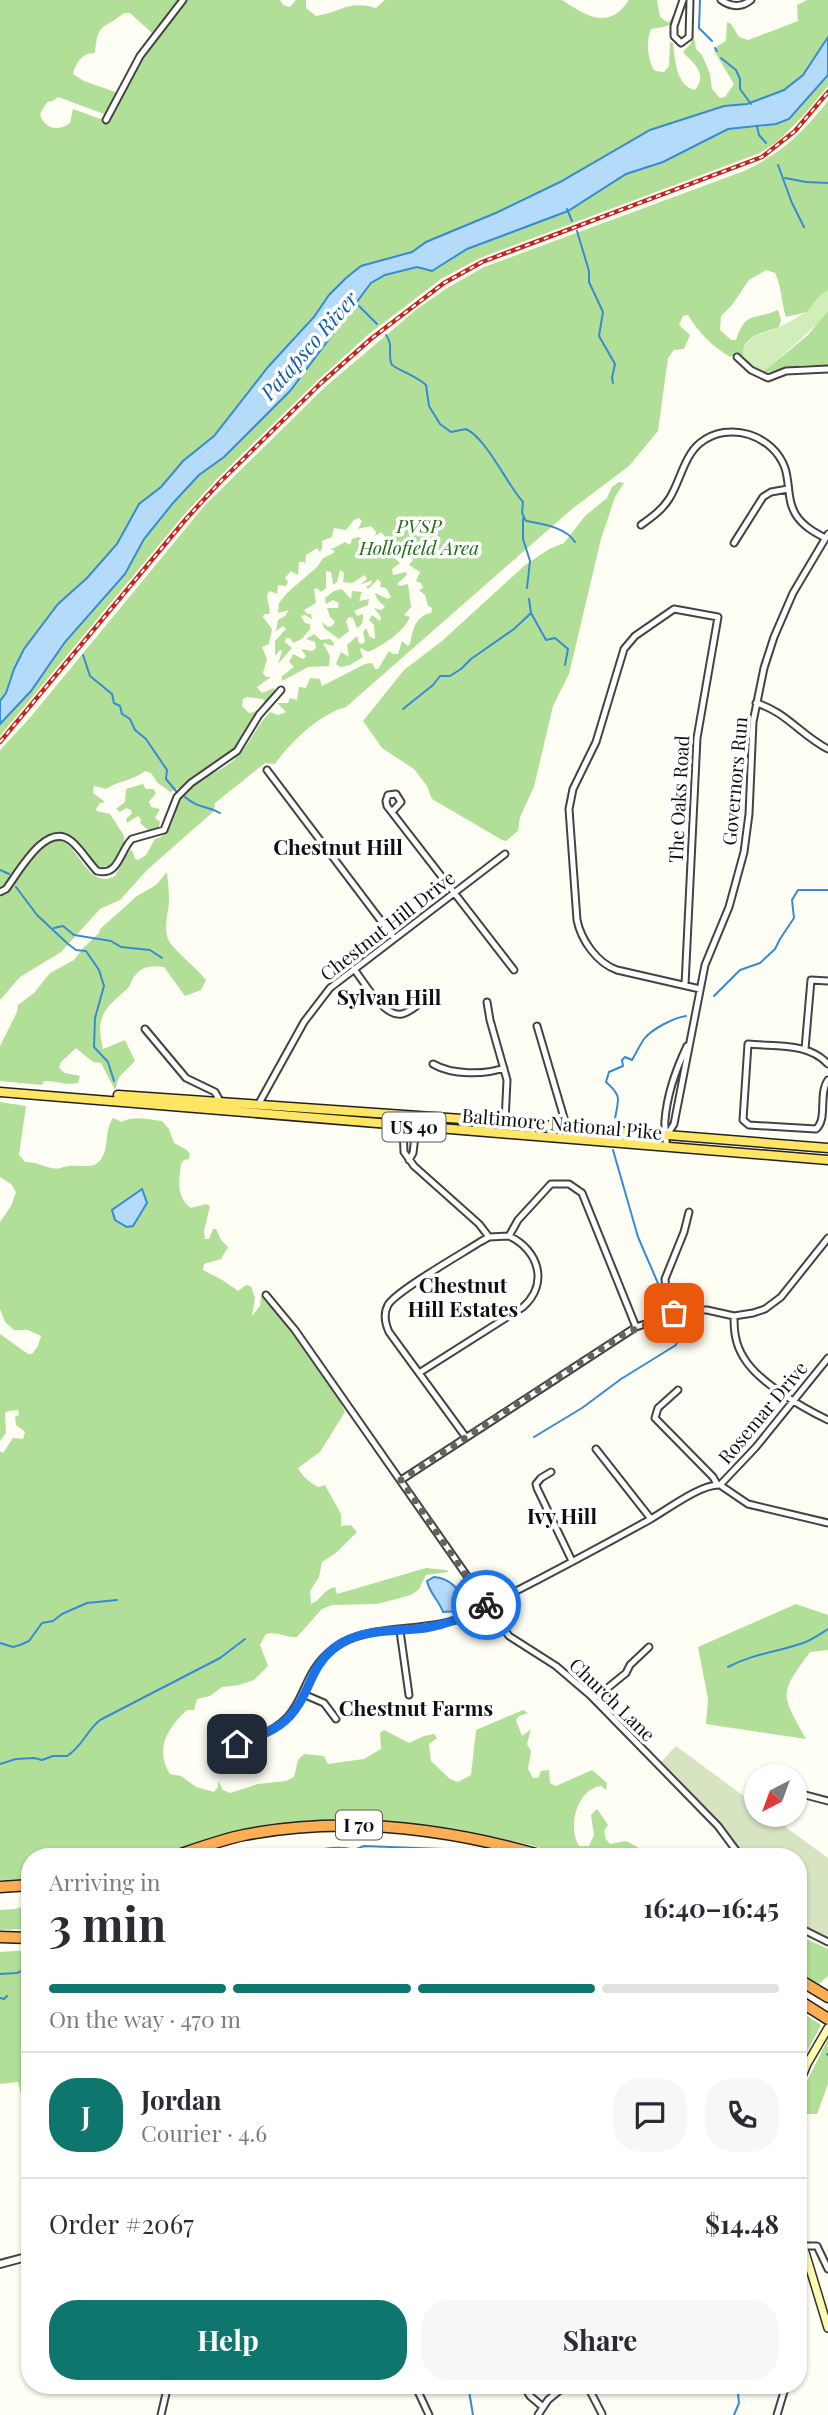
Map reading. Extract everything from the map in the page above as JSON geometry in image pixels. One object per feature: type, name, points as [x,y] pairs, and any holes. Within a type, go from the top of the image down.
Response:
[{"type":"highway","name":"I 70","points":[[204,1848],[260,1832],[303,1826],[346,1825],[425,1830],[512,1848]]},
{"type":"highway","points":[[0,1887],[21,1886]]},
{"type":"highway","points":[[0,1937],[21,1938]]},
{"type":"highway","points":[[807,1984],[828,1997]]},
{"type":"highway","points":[[807,2006],[828,2019]]},
{"type":"main road","name":"Baltimore National Pike","points":[[0,1086],[828,1148]]},
{"type":"main road","name":"Baltimore National Pike","points":[[0,1091],[416,1128],[828,1160]]},
{"type":"main road","points":[[807,2064],[826,2030]]},
{"type":"main road","points":[[807,2259],[828,2328]]},
{"type":"street","points":[[106,120],[140,56],[183,0]]},
{"type":"street","points":[[683,0],[674,26],[674,36],[681,43],[689,37],[691,0]]},
{"type":"street","points":[[721,0],[732,6],[751,0]]},
{"type":"street","points":[[737,357],[751,370],[768,378],[786,371],[828,369]]},
{"type":"street","points":[[641,525],[668,500],[696,446],[709,437],[724,432],[746,433],[770,446],[784,467],[791,504],[797,517],[808,528],[827,536]]},
{"type":"street","points":[[734,543],[763,497],[771,492],[788,489]]},
{"type":"street","name":"Governors Run","points":[[666,1147],[667,1135],[674,1124],[705,965],[732,897],[744,852],[750,814],[751,745],[764,668],[793,593],[827,536]]},
{"type":"street","name":"The Oaks Road","points":[[674,609],[718,617],[697,738],[685,985],[610,968],[598,958],[583,937],[576,920],[569,802],[596,742],[621,656],[629,642],[674,609]]},
{"type":"street","points":[[0,892],[6,889],[40,845],[58,835],[75,844],[97,871],[102,873],[112,870],[132,839],[164,830],[177,797],[191,783],[237,751],[259,715],[281,690]]},
{"type":"street","points":[[756,703],[782,714],[810,738],[828,749]]},
{"type":"street","points":[[267,770],[394,938]]},
{"type":"street","points":[[392,812],[400,804],[400,798],[392,794],[386,802],[392,812],[514,970]]},
{"type":"street","name":"Chestnut Hill Drive","points":[[258,1105],[316,1003],[330,988],[505,854]]},
{"type":"street","points":[[354,969],[390,1012],[406,1012],[430,995]]},
{"type":"street","points":[[805,1049],[811,979],[828,981]]},
{"type":"street","points":[[685,985],[701,989]]},
{"type":"street","points":[[487,1002],[508,1094],[505,1122]]},
{"type":"street","points":[[537,1026],[567,1128]]},
{"type":"street","points":[[145,1030],[181,1074],[191,1082],[215,1092],[221,1103]]},
{"type":"street","points":[[828,1064],[817,1054],[805,1049],[748,1044],[744,1122],[749,1125],[819,1128],[824,1085],[828,1080]]},
{"type":"street","points":[[433,1064],[446,1070],[483,1073],[504,1068]]},
{"type":"street","points":[[403,1126],[404,1152],[409,1160],[479,1224],[489,1237]]},
{"type":"street","points":[[409,1160],[413,1153],[416,1128]]},
{"type":"street","points":[[509,1236],[518,1220],[546,1188],[556,1182],[574,1186],[585,1199],[636,1327]]},
{"type":"street","points":[[674,1313],[666,1292],[665,1279],[690,1212]]},
{"type":"street","points":[[419,1373],[523,1307],[533,1297],[539,1278],[537,1262],[528,1250],[509,1236],[489,1237],[397,1295],[388,1304],[386,1326],[419,1373],[464,1436]]},
{"type":"street","points":[[401,1480],[464,1436],[636,1327],[674,1313],[697,1309],[734,1316],[765,1308],[781,1297],[828,1238]]},
{"type":"street","name":"Church Lane","points":[[266,1295],[295,1330],[486,1606],[515,1642],[556,1666],[594,1699],[718,1826],[734,1848]]},
{"type":"street","points":[[734,1316],[736,1342],[747,1363],[794,1400],[828,1420]]},
{"type":"street","name":"Rosemar Drive","points":[[718,1485],[757,1447],[828,1357]]},
{"type":"street","points":[[678,1390],[658,1408],[655,1418],[718,1485],[748,1504],[828,1523]]},
{"type":"street","points":[[596,1449],[651,1519]]},
{"type":"street","points":[[551,1472],[536,1484],[572,1561]]},
{"type":"street","points":[[221,1743],[237,1744],[274,1730],[290,1717],[316,1667],[336,1646],[364,1634],[448,1623],[572,1561],[705,1488],[718,1485]]},
{"type":"street","points":[[400,1630],[409,1695]]},
{"type":"street","points":[[594,1699],[626,1673],[632,1662],[649,1647]]},
{"type":"street","points":[[303,1694],[324,1703],[335,1718]]},
{"type":"street","points":[[807,1795],[828,1801]]},
{"type":"street","points":[[807,1931],[828,1941]]},
{"type":"street","points":[[807,2246],[817,2246],[828,2269]]},
{"type":"street","points":[[0,2264],[21,2258]]},
{"type":"street","points":[[161,2415],[166,2394]]},
{"type":"street","points":[[418,2394],[426,2414]]},
{"type":"street","points":[[529,2394],[543,2407]]},
{"type":"street","points":[[538,2415],[553,2394]]},
{"type":"street","points":[[592,2394],[602,2414]]},
{"type":"street","points":[[777,2415],[783,2394]]},
{"type":"green space","points":[[0,0],[179,0],[152,33],[130,13],[124,13],[102,28],[95,53],[87,54],[81,59],[73,74],[84,81],[118,93],[104,114],[58,97],[47,102],[40,114],[48,126],[56,128],[70,123],[73,109],[109,122],[139,64],[186,0],[280,0],[283,5],[290,7],[296,0],[306,0],[306,8],[316,16],[358,5],[376,8],[385,0],[562,0],[589,15],[605,18],[621,10],[629,0],[657,0],[660,17],[667,22],[677,9],[669,25],[651,29],[648,50],[655,71],[664,72],[669,66],[670,42],[673,43],[680,78],[689,88],[695,90],[700,74],[683,52],[691,43],[693,31],[696,49],[702,55],[710,74],[712,89],[720,98],[725,97],[734,84],[714,51],[726,41],[727,22],[739,37],[748,40],[798,21],[797,5],[807,0],[828,0],[828,37],[803,75],[784,90],[747,104],[724,106],[650,130],[560,182],[498,212],[426,242],[412,252],[361,266],[329,295],[314,317],[268,367],[214,436],[183,461],[161,487],[139,504],[117,544],[87,578],[58,604],[42,626],[9,680],[6,693],[0,701]]},
{"type":"green space","points":[[828,75],[828,86],[803,116],[778,141],[760,153],[480,258],[441,279],[369,334],[318,380],[183,516],[0,736],[0,724],[31,691],[65,642],[125,574],[144,539],[173,503],[199,474],[224,457],[290,391],[377,278],[417,267],[440,267],[467,249],[568,211],[626,174],[663,162],[728,129],[761,127],[797,111]]},
{"type":"green space","name":"PVSP Hollofield Area","points":[[828,101],[828,290],[820,295],[807,312],[786,317],[775,273],[766,270],[749,280],[721,316],[720,330],[731,340],[736,340],[743,324],[751,318],[778,310],[781,320],[779,327],[748,341],[743,352],[744,360],[734,355],[730,357],[723,352],[706,338],[688,315],[683,316],[679,325],[690,335],[684,349],[674,350],[668,358],[658,431],[629,466],[572,509],[346,707],[316,722],[289,746],[275,764],[265,763],[215,803],[214,811],[147,870],[120,900],[100,909],[61,952],[20,977],[0,1000],[0,897],[8,893],[41,849],[52,842],[61,841],[75,852],[96,876],[105,879],[115,876],[129,851],[132,850],[138,860],[146,855],[155,839],[167,831],[181,798],[190,787],[235,759],[270,712],[278,715],[286,712],[277,703],[288,703],[290,698],[297,700],[299,687],[306,688],[310,678],[320,679],[322,686],[365,664],[372,663],[375,669],[378,669],[389,651],[398,654],[402,641],[408,646],[410,644],[418,620],[431,613],[432,608],[419,590],[423,588],[421,583],[416,581],[420,572],[409,565],[413,560],[412,555],[407,553],[402,556],[399,553],[403,550],[402,545],[394,544],[391,548],[381,532],[375,536],[376,532],[371,526],[358,529],[362,521],[359,518],[346,530],[334,528],[332,537],[322,541],[320,552],[317,548],[306,555],[305,565],[304,562],[299,562],[298,575],[291,571],[285,578],[288,582],[286,586],[278,585],[277,594],[270,591],[267,595],[270,614],[264,614],[263,617],[272,629],[269,644],[262,647],[267,659],[263,673],[266,677],[271,677],[257,687],[262,693],[274,688],[276,692],[265,702],[263,699],[243,699],[242,706],[249,713],[261,707],[240,744],[182,787],[170,792],[157,782],[151,773],[145,771],[106,789],[94,786],[93,793],[105,802],[100,803],[97,811],[110,814],[124,836],[124,843],[115,862],[98,868],[75,841],[61,835],[52,835],[43,838],[7,884],[0,888],[0,750],[28,720],[205,505],[325,387],[417,309],[447,288],[484,267],[744,171],[770,157],[790,141]]},
{"type":"green space","points":[[828,239],[828,364],[815,326],[762,374],[742,358],[743,350],[754,337],[807,312]]},
{"type":"green space","points":[[828,311],[828,366],[803,365],[762,373],[808,335]]},
{"type":"green space","points":[[619,482],[624,483],[615,497],[601,539],[569,674],[553,706],[534,787],[520,817],[518,831],[506,841],[502,840],[432,799],[427,786],[414,769],[382,748],[363,721],[404,670],[442,641],[524,566],[549,549],[564,543],[585,516],[607,498],[612,487]]},
{"type":"green space","points":[[358,537],[374,543],[370,549],[377,549],[382,559],[386,558],[387,551],[400,563],[392,569],[393,575],[406,572],[407,575],[397,584],[408,584],[411,607],[404,615],[410,617],[407,623],[386,642],[368,652],[361,648],[363,657],[350,665],[340,667],[336,664],[341,652],[349,657],[347,645],[357,636],[359,643],[363,644],[363,632],[366,628],[370,637],[375,639],[374,625],[369,620],[372,615],[380,621],[381,617],[374,608],[381,610],[385,607],[375,593],[388,599],[391,597],[386,588],[380,587],[378,579],[368,589],[366,587],[372,580],[360,585],[367,579],[365,575],[352,583],[343,582],[344,573],[340,570],[337,582],[333,585],[331,572],[326,571],[326,588],[321,592],[317,588],[314,589],[316,603],[304,610],[311,614],[312,619],[301,616],[305,623],[310,624],[310,629],[302,639],[293,643],[290,638],[286,638],[285,642],[292,648],[278,664],[282,651],[275,654],[275,641],[286,629],[283,626],[276,631],[278,620],[289,610],[278,613],[279,603],[323,558],[334,553],[334,550],[330,550],[345,542],[350,545],[352,539]]},
{"type":"green space","points":[[342,589],[351,599],[352,591],[362,592],[359,601],[369,599],[368,605],[354,611],[357,616],[363,614],[360,625],[357,628],[353,618],[349,617],[346,621],[349,631],[339,639],[324,628],[322,622],[328,627],[335,622],[327,608],[338,608],[339,603],[333,600],[326,604],[325,598]]},
{"type":"green space","points":[[314,634],[321,640],[330,639],[334,643],[333,646],[323,643],[330,656],[329,666],[308,667],[282,681],[282,676],[294,667],[289,662],[293,654],[303,659],[306,656],[301,649],[312,651],[316,648],[315,642],[306,639]]},
{"type":"green space","points":[[143,784],[146,789],[153,789],[156,793],[149,802],[151,807],[160,809],[155,818],[160,822],[159,827],[148,830],[140,823],[138,816],[127,823],[126,819],[132,813],[131,810],[126,808],[120,812],[116,809],[125,802],[126,789]]},
{"type":"green space","points":[[167,872],[168,939],[206,980],[201,990],[185,996],[164,967],[146,968],[135,975],[128,988],[107,1008],[101,1021],[103,1049],[125,1040],[135,1061],[119,1077],[115,1090],[101,1063],[93,1062],[76,1048],[61,1062],[59,1068],[65,1073],[80,1076],[78,1083],[44,1081],[42,1085],[0,1081],[0,1046],[18,1005],[34,993],[50,973],[74,960],[100,929],[137,896],[156,885]]},
{"type":"green space","points":[[0,1102],[26,1106],[19,1155],[25,1162],[54,1169],[90,1166],[99,1162],[113,1118],[122,1122],[136,1118],[162,1121],[169,1129],[174,1143],[190,1154],[189,1159],[181,1164],[180,1188],[183,1199],[191,1208],[206,1204],[210,1206],[204,1231],[205,1239],[209,1239],[213,1229],[216,1229],[228,1247],[221,1259],[204,1264],[203,1270],[238,1291],[246,1285],[251,1286],[255,1298],[252,1316],[260,1306],[261,1296],[265,1299],[321,1370],[345,1412],[320,1452],[298,1468],[304,1477],[318,1487],[325,1485],[341,1514],[341,1526],[351,1525],[357,1532],[336,1553],[322,1562],[319,1577],[310,1591],[311,1604],[335,1587],[337,1594],[426,1568],[448,1572],[426,1575],[419,1589],[411,1595],[377,1604],[332,1605],[322,1609],[297,1637],[266,1634],[260,1645],[268,1666],[254,1680],[222,1687],[210,1696],[197,1699],[194,1710],[187,1710],[169,1731],[163,1747],[163,1756],[170,1774],[181,1776],[196,1787],[214,1792],[218,1781],[223,1790],[230,1793],[294,1777],[298,1760],[304,1754],[324,1756],[328,1764],[364,1759],[381,1749],[380,1733],[384,1730],[409,1743],[434,1734],[437,1738],[429,1744],[431,1761],[450,1779],[458,1782],[471,1775],[476,1730],[523,1710],[528,1713],[516,1720],[522,1736],[531,1729],[527,1744],[531,1751],[528,1769],[533,1778],[538,1778],[541,1771],[549,1770],[550,1783],[556,1786],[592,1770],[607,1783],[606,1790],[601,1786],[586,1794],[576,1810],[574,1829],[579,1846],[589,1846],[594,1835],[591,1815],[597,1809],[608,1825],[604,1831],[610,1844],[626,1841],[639,1848],[540,1848],[462,1830],[341,1818],[252,1827],[177,1848],[21,1848],[21,1879],[0,1880],[0,1451],[3,1453],[13,1438],[23,1439],[25,1432],[16,1425],[18,1410],[8,1411],[5,1413],[6,1433],[0,1441],[0,1334],[28,1354],[32,1354],[38,1346],[41,1336],[28,1330],[14,1330],[5,1322],[0,1309],[0,1222],[11,1206],[16,1192],[11,1184],[0,1177]],"holes":[[[139,1190],[147,1203],[133,1226],[122,1225],[116,1206]]]},
{"type":"green space","points":[[796,1604],[828,1615],[828,1650],[810,1652],[788,1687],[788,1703],[806,1739],[706,1724],[708,1699],[698,1647]]},
{"type":"green space","points":[[676,1746],[744,1796],[744,1827],[785,1827],[828,1858],[828,1937],[807,1927],[807,1848],[738,1848],[717,1819],[660,1763]]},
{"type":"green space","points":[[21,1907],[21,1929],[0,1930],[0,1910]]},
{"type":"green space","points":[[807,1939],[828,1949],[828,1976],[819,1984],[807,1977]]},
{"type":"green space","points":[[21,1951],[21,2094],[18,2082],[0,2084],[0,1952]]},
{"type":"green space","points":[[807,2016],[821,2025],[807,2052]]},
{"type":"green space","points":[[828,2039],[828,2084],[817,2114],[807,2114],[807,2081]]},
{"type":"water","name":"Patapsco River","points":[[828,37],[828,75],[789,119],[776,124],[728,129],[663,162],[626,174],[568,211],[467,249],[432,271],[417,267],[385,275],[371,283],[290,391],[224,457],[199,475],[173,503],[144,539],[125,574],[65,642],[31,691],[0,724],[0,701],[6,693],[14,669],[24,649],[58,604],[87,578],[117,544],[139,504],[161,487],[183,461],[214,436],[268,367],[346,278],[361,266],[412,252],[426,242],[560,182],[650,130],[724,106],[747,104],[784,90],[803,75]]},
{"type":"water","points":[[142,1189],[147,1203],[133,1226],[127,1227],[115,1220],[112,1210]]},
{"type":"water","points":[[434,1577],[449,1582],[460,1593],[465,1603],[459,1611],[443,1612],[427,1581]]},
{"type":"waterway","points":[[700,0],[699,28],[712,41]]},
{"type":"waterway","points":[[721,58],[736,70],[740,89],[751,104]]},
{"type":"waterway","points":[[757,126],[759,135],[766,143]]},
{"type":"waterway","points":[[778,165],[804,227]]},
{"type":"waterway","points":[[785,178],[828,183]]},
{"type":"waterway","points":[[567,209],[572,221]]},
{"type":"waterway","points":[[577,231],[589,271],[589,282],[603,312],[599,336],[615,364],[613,383]]},
{"type":"waterway","points":[[356,303],[377,324]]},
{"type":"waterway","points":[[386,335],[390,343],[392,365],[426,385],[429,406],[440,424],[451,432],[466,429],[489,451],[523,502],[522,513],[526,521],[560,530],[575,542]]},
{"type":"waterway","points":[[523,518],[523,539],[530,561],[527,588]]},
{"type":"waterway","points":[[529,599],[531,613],[546,640],[555,638],[568,649],[565,665]]},
{"type":"waterway","points":[[403,709],[440,676],[450,676],[461,669],[531,613]]},
{"type":"waterway","points":[[83,655],[90,676],[112,694],[114,703],[120,706],[122,714],[130,719],[135,730],[146,739],[167,770],[166,779],[176,791]]},
{"type":"waterway","points":[[185,797],[220,813]]},
{"type":"waterway","points":[[0,870],[9,874]]},
{"type":"waterway","points":[[16,887],[37,915],[76,950],[86,951],[99,970],[104,986],[95,1018],[94,1047],[108,1062],[114,1081]]},
{"type":"waterway","points":[[714,996],[740,970],[760,963],[775,949],[794,918],[792,900],[798,890],[828,890]]},
{"type":"waterway","points":[[54,928],[63,926],[74,935],[111,941],[121,947],[150,950],[162,958]]},
{"type":"waterway","points":[[615,1119],[618,1099],[615,1091],[606,1082],[609,1072],[623,1066],[622,1060],[625,1057],[632,1060],[652,1031],[686,1016]]},
{"type":"waterway","points":[[613,1150],[638,1237],[666,1308]]},
{"type":"waterway","points":[[534,1437],[676,1345],[678,1339],[671,1322]]},
{"type":"waterway","points":[[0,1643],[13,1647],[20,1645],[29,1641],[42,1623],[53,1621],[87,1603],[117,1600]]},
{"type":"waterway","points":[[728,1667],[746,1659],[806,1642],[828,1629]]},
{"type":"waterway","points":[[0,1764],[16,1759],[42,1760],[53,1756],[67,1756],[100,1720],[220,1658],[245,1639]]},
{"type":"waterway","points":[[339,1848],[347,1848]]},
{"type":"waterway","points":[[359,1848],[417,1848]]},
{"type":"waterway","points":[[0,1974],[21,1971]]},
{"type":"waterway","points":[[0,1998],[7,1996]]},
{"type":"waterway","points":[[470,2394],[473,2415]]},
{"type":"waterway","points":[[734,2415],[739,2403],[738,2394]]},
{"type":"railway","points":[[0,742],[220,482],[321,383],[372,338],[444,283],[482,262],[762,157],[795,131],[828,92]]},
{"type":"way so far","points":[[486,1605],[401,1480],[464,1436],[624,1334],[674,1313]]},
{"type":"district","name":"Chestnut Hill","points":[[338,846]]},
{"type":"district","name":"Sylvan Hill","points":[[389,996]]},
{"type":"district","name":"Chestnut Hill Estates","points":[[463,1296]]},
{"type":"district","name":"Ivy Hill","points":[[562,1515]]},
{"type":"district","name":"Chestnut Farms","points":[[416,1707]]},
{"type":"route","points":[[237,1744],[274,1730],[290,1717],[316,1667],[336,1646],[364,1634],[448,1623],[486,1605]]}]
